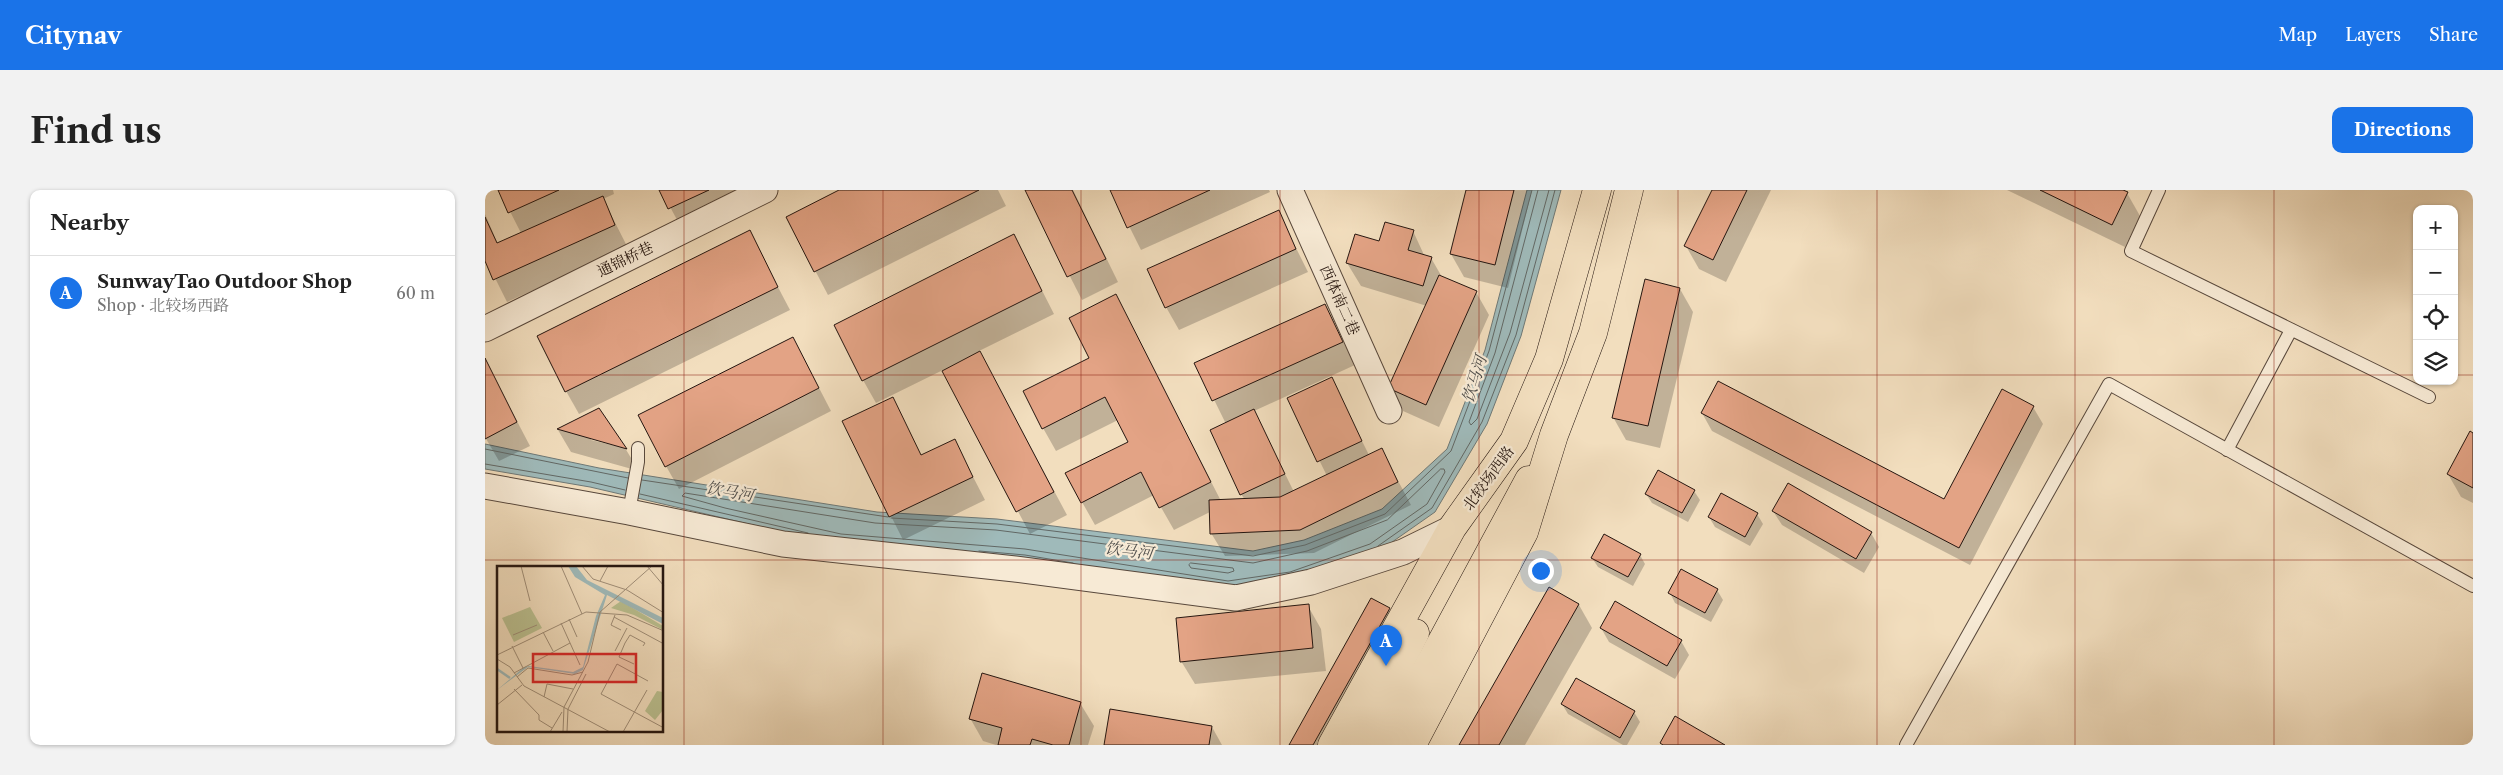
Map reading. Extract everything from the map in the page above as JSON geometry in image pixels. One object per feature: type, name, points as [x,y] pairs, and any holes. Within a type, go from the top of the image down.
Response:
[{"type":"main road","name":"北较场西路","points":[[1333,745],[1452,528],[1514,441],[1549,359],[1597,190]]},
{"type":"main road","points":[[1412,745],[1524,532],[1554,435],[1593,333],[1629,190]]},
{"type":"main road","points":[[1387,745],[1494,541],[1554,435]]},
{"type":"main road","points":[[1357,745],[1493,490],[1514,441]]},
{"type":"street","name":"通锦桥巷","points":[[485,329],[765,190]]},
{"type":"street","name":"西体南二巷","points":[[1290,190],[1389,411]]},
{"type":"street","points":[[485,486],[629,512],[783,544],[1015,568],[1236,598],[1311,582],[1403,552],[1452,528]]},
{"type":"lane","points":[[2159,190],[2131,251],[2429,397]]},
{"type":"lane","points":[[2227,450],[2291,330]]},
{"type":"lane","points":[[1906,745],[2109,384],[2473,586]]},
{"type":"lane","points":[[629,512],[638,462],[638,448]]},
{"type":"water","name":"饮马河","points":[[1527,190],[1561,190],[1521,336],[1487,424],[1435,512],[1375,554],[1228,592],[839,545],[590,487],[485,469],[485,444],[599,468],[877,512],[997,519],[1253,551],[1304,540],[1382,509],[1447,449],[1485,350]]},
{"type":"building","points":[[498,190],[559,190],[508,213]]},
{"type":"building","points":[[659,190],[709,190],[668,209]]},
{"type":"building","points":[[839,190],[979,190],[814,272],[786,217]]},
{"type":"building","points":[[1025,190],[1072,190],[1106,259],[1067,277]]},
{"type":"building","points":[[1110,190],[1210,190],[1127,228]]},
{"type":"building","points":[[1466,190],[1514,190],[1495,265],[1450,254]]},
{"type":"building","points":[[1712,190],[1747,190],[1713,260],[1684,246]]},
{"type":"building","points":[[2040,190],[2123,190],[2128,192],[2112,225]]},
{"type":"building","points":[[603,196],[615,225],[493,280],[485,261],[485,217],[497,243]]},
{"type":"building","points":[[1279,210],[1296,249],[1165,308],[1147,269]]},
{"type":"building","points":[[1385,222],[1414,230],[1408,250],[1432,257],[1423,286],[1346,263],[1355,234],[1379,241]]},
{"type":"building","points":[[750,230],[778,287],[565,392],[537,336]]},
{"type":"building","points":[[1014,234],[1042,291],[862,381],[834,325]]},
{"type":"building","points":[[1439,275],[1477,291],[1426,405],[1388,388]]},
{"type":"building","points":[[1645,279],[1680,288],[1648,426],[1612,418]]},
{"type":"building","points":[[1116,294],[1211,482],[1159,508],[1141,472],[1081,503],[1065,473],[1128,442],[1105,397],[1042,429],[1023,391],[1089,358],[1069,318]]},
{"type":"building","points":[[1325,304],[1343,342],[1212,401],[1194,363]]},
{"type":"building","points":[[793,337],[819,388],[665,467],[638,415]]},
{"type":"building","points":[[980,351],[1054,492],[1016,512],[942,371]]},
{"type":"building","points":[[485,358],[517,422],[485,439]]},
{"type":"building","points":[[1332,377],[1362,441],[1317,462],[1287,398]]},
{"type":"building","points":[[1718,381],[1944,499],[2002,389],[2034,406],[1959,548],[1701,413]]},
{"type":"building","points":[[893,397],[921,455],[955,439],[973,477],[889,517],[842,421]]},
{"type":"building","points":[[599,408],[627,449],[557,429]]},
{"type":"building","points":[[1254,409],[1285,474],[1240,495],[1210,430]]},
{"type":"building","points":[[2470,431],[2473,433],[2473,488],[2447,474]]},
{"type":"building","points":[[1382,448],[1398,482],[1300,530],[1210,534],[1209,500],[1280,497]]},
{"type":"building","points":[[1658,470],[1695,490],[1682,513],[1645,494]]},
{"type":"building","points":[[1788,483],[1872,532],[1856,559],[1772,511]]},
{"type":"building","points":[[1721,493],[1758,513],[1745,537],[1708,517]]},
{"type":"building","points":[[1604,534],[1641,554],[1628,577],[1591,558]]},
{"type":"building","points":[[1681,569],[1718,589],[1705,613],[1668,593]]},
{"type":"building","points":[[1549,587],[1579,604],[1499,745],[1459,745]]},
{"type":"building","points":[[1371,598],[1390,608],[1313,745],[1289,745]]},
{"type":"building","points":[[1615,601],[1682,640],[1667,666],[1600,628]]},
{"type":"building","points":[[1309,604],[1313,648],[1180,662],[1176,618]]},
{"type":"building","points":[[982,673],[1081,702],[1069,745],[1053,745],[1032,739],[1030,745],[998,745],[1002,728],[969,719]]},
{"type":"building","points":[[1576,678],[1635,711],[1620,738],[1561,704]]},
{"type":"building","points":[[1110,709],[1212,726],[1209,745],[1104,745]]},
{"type":"building","points":[[1675,716],[1725,745],[1663,745],[1660,743]]},
{"type":"place","name":"SunwayTao Outdoor Shop","points":[[1386,666]]}]
